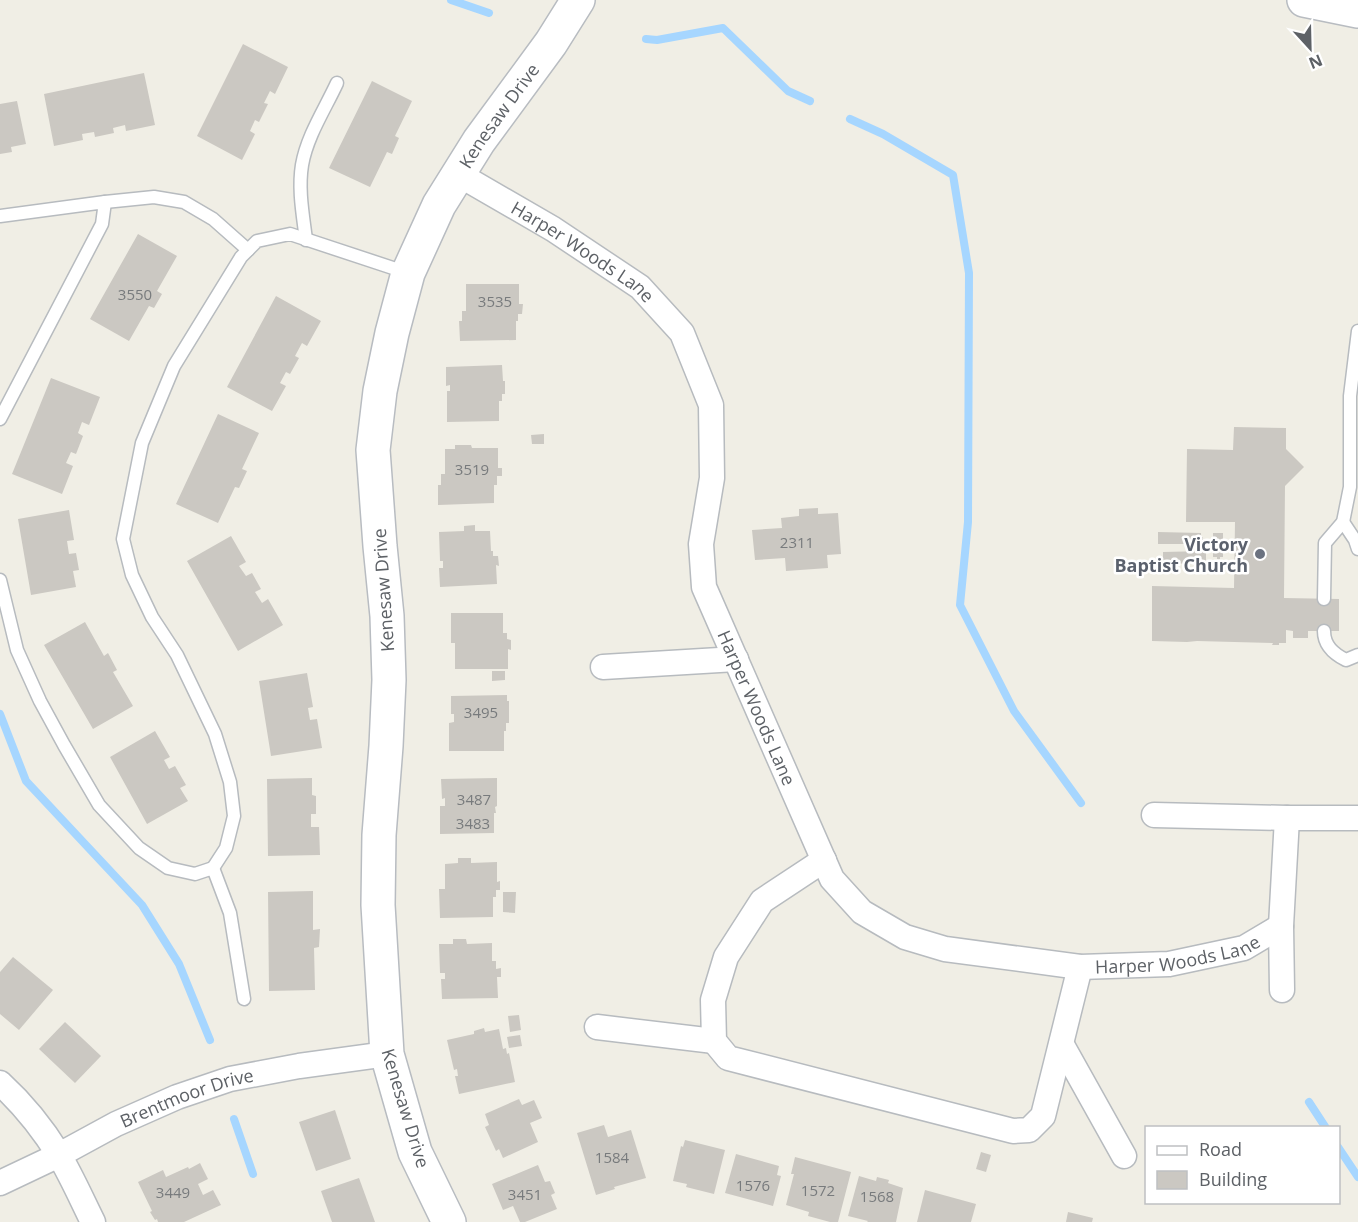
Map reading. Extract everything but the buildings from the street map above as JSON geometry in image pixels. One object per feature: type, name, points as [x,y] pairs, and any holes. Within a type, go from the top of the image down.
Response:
[{"type":"street","name":"Kenesaw Drive","points":[[449,1222],[415,1152],[387,1054],[378,905],[379,835],[389,680],[387,616],[373,450],[380,391],[408,273],[439,205],[458,174],[479,141],[551,43],[578,0]]},
{"type":"street","points":[[1304,0],[1358,11]]},
{"type":"street","name":"Harper Woods Lane","points":[[458,174],[553,229],[640,286],[682,333],[711,405],[712,478],[701,544],[704,587],[832,879],[862,912],[905,937],[945,949],[1080,967],[1169,964],[1244,948],[1281,926]]},
{"type":"street","points":[[603,667],[736,659]]},
{"type":"street","points":[[1154,815],[1358,818]]},
{"type":"street","points":[[1282,990],[1281,926],[1287,818]]},
{"type":"street","points":[[824,860],[762,901],[726,957],[713,1000],[714,1041],[728,1058],[1013,1131],[1029,1130],[1043,1116],[1080,967]]},
{"type":"street","points":[[597,1027],[714,1041]]},
{"type":"street","points":[[1062,1045],[1124,1156]]},
{"type":"street","name":"Brentmoor Drive","points":[[0,1183],[116,1124],[177,1097],[230,1079],[299,1066],[387,1054]]},
{"type":"street","points":[[0,1083],[36,1122],[59,1155],[93,1222]]},
{"type":"lane","points":[[306,240],[301,195],[302,166],[308,143],[337,83]]},
{"type":"lane","points":[[0,216],[154,196],[184,202],[213,219],[248,250]]},
{"type":"lane","points":[[0,419],[102,224],[105,202]]},
{"type":"lane","points":[[0,580],[16,650],[40,701],[99,804],[139,848],[168,868],[195,874],[213,868],[226,848],[234,816],[230,782],[215,734],[177,655],[152,617],[132,575],[123,539],[142,443],[174,366],[241,257],[257,241],[290,234],[408,273]]},
{"type":"lane","points":[[1324,599],[1325,543],[1343,522],[1354,487],[1354,396],[1358,331]]},
{"type":"lane","points":[[1343,522],[1358,549]]},
{"type":"lane","points":[[1324,631],[1324,640],[1336,654],[1346,660],[1358,655]]},
{"type":"lane","points":[[213,868],[230,913],[244,999]]},
{"type":"waterway","points":[[451,0],[489,13]]},
{"type":"waterway","points":[[646,39],[657,40],[723,28],[788,91],[810,101]]},
{"type":"waterway","points":[[850,119],[883,134],[953,175],[969,273],[968,522],[960,605],[1014,711],[1081,803]]},
{"type":"waterway","points":[[0,714],[26,781],[142,905],[179,964],[210,1040]]},
{"type":"waterway","points":[[1309,1102],[1325,1126]]},
{"type":"waterway","points":[[234,1119],[253,1174]]},
{"type":"waterway","points":[[1340,1150],[1358,1177]]},
{"type":"place","name":"Victory Baptist Church","points":[[1260,554]]}]
